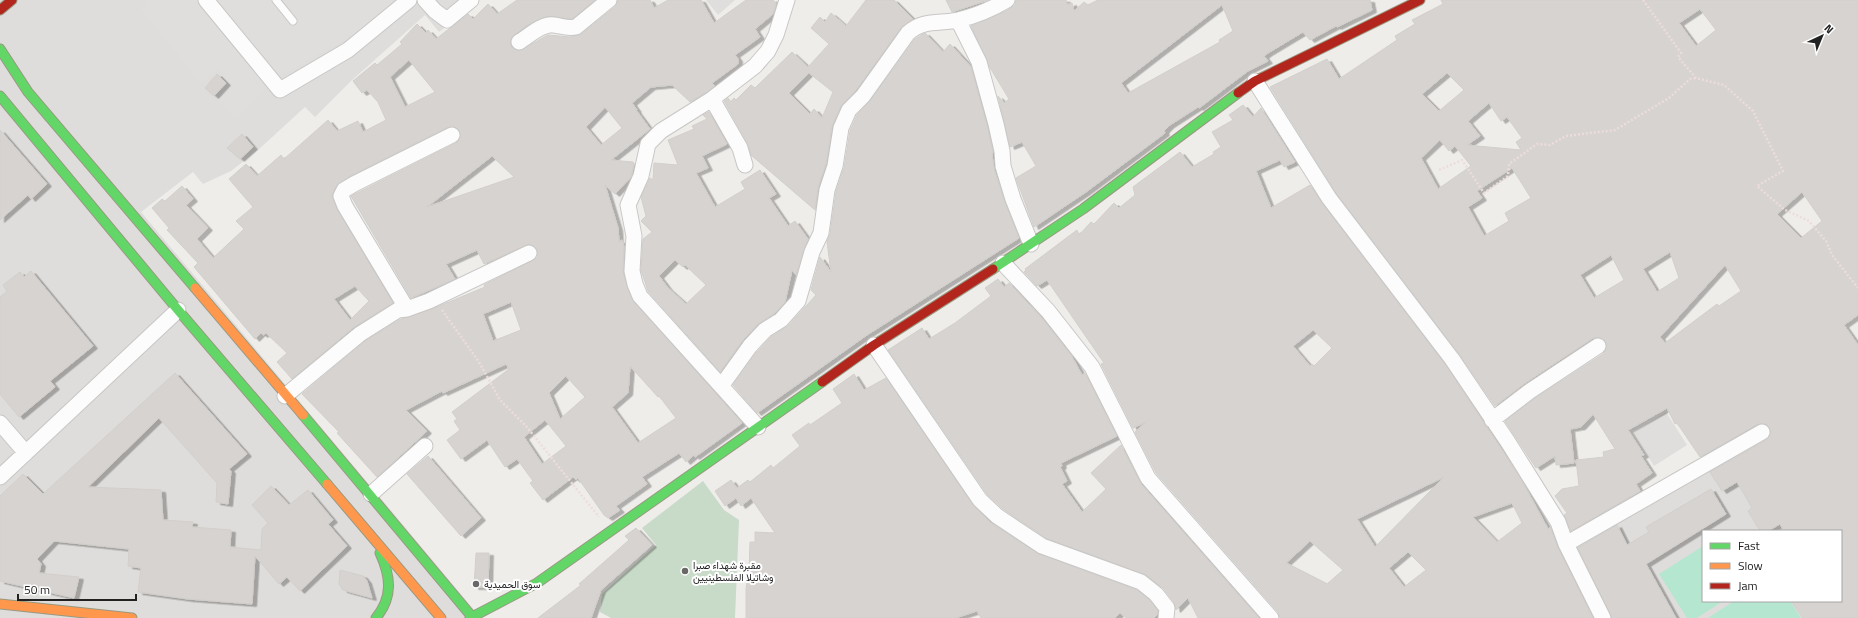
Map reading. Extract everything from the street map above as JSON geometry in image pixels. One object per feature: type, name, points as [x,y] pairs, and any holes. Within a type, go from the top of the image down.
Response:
[{"type":"main road","points":[[0,10],[12,0]]},
{"type":"main road","points":[[0,49],[28,92],[285,396],[371,494],[472,618],[537,583],[874,345],[1003,263],[1083,209],[1255,81],[1420,0]]},
{"type":"main road","points":[[0,96],[178,310],[441,618]]},
{"type":"main road","points":[[370,534],[387,566],[390,587],[388,602],[376,618]]},
{"type":"main road","points":[[510,608],[537,583]]},
{"type":"main road","points":[[0,604],[132,618]]},
{"type":"street","points":[[206,0],[280,90],[348,50],[409,0]]},
{"type":"street","points":[[425,0],[435,11],[448,20],[471,0]]},
{"type":"street","points":[[519,42],[543,26],[552,24],[569,29],[576,27],[609,0]]},
{"type":"street","points":[[758,427],[722,385],[660,320],[637,290],[632,271],[634,236],[628,205],[641,176],[648,144],[661,131],[712,99],[755,66],[768,51],[776,35],[787,0]]},
{"type":"street","points":[[722,385],[750,346],[765,330],[781,320],[798,300],[812,252],[821,233],[827,190],[834,166],[841,128],[849,110],[863,96],[908,33],[914,27],[923,23],[958,20],[982,12],[1007,0]]},
{"type":"street","points":[[958,20],[979,62],[998,130],[1003,166],[1013,200],[1031,244]]},
{"type":"street","points":[[1255,81],[1329,198],[1452,359],[1543,497],[1558,522],[1566,544],[1603,618]]},
{"type":"street","points":[[712,99],[740,148],[745,165]]},
{"type":"street","points":[[407,309],[345,206],[341,196],[344,190],[354,184],[452,135]]},
{"type":"street","points":[[285,396],[360,334],[398,310],[407,309],[438,297],[529,253]]},
{"type":"street","points":[[1003,263],[1048,311],[1092,367],[1148,478],[1271,618]]},
{"type":"street","points":[[0,477],[178,310]]},
{"type":"street","points":[[874,345],[976,494],[997,516],[1042,546],[1141,582],[1156,594],[1167,608],[1166,618]]},
{"type":"street","points":[[1492,420],[1530,391],[1598,346]]},
{"type":"street","points":[[0,423],[26,453]]},
{"type":"street","points":[[1566,544],[1762,432]]},
{"type":"street","points":[[371,494],[425,446]]},
{"type":"lane","points":[[276,0],[293,21]]},
{"type":"path","points":[[1642,0],[1681,53],[1678,57],[1696,78]]},
{"type":"path","points":[[1439,170],[1462,160],[1484,193],[1508,176],[1509,164],[1537,144],[1550,145],[1566,136],[1616,130],[1669,98],[1690,80],[1696,78],[1724,85],[1753,112],[1783,171],[1758,186],[1785,210],[1809,221],[1826,241],[1832,255],[1858,288]]},
{"type":"path","points":[[438,297],[442,310],[479,362],[500,400],[526,426],[610,532]]},
{"type":"shaded area","points":[[0,0],[479,0],[439,32],[425,15],[351,81],[315,117],[305,107],[258,150],[231,171],[203,184],[193,172],[141,212],[481,618],[0,618]]},
{"type":"shaded area","points":[[143,0],[397,0],[376,22],[278,77],[235,119],[217,99],[229,79],[219,69],[201,83],[141,10],[148,5]]},
{"type":"shaded area","points":[[706,0],[735,0],[718,15]]},
{"type":"shaded area","points":[[1666,412],[1687,445],[1654,466],[1633,433]]},
{"type":"shaded area","points":[[1774,412],[1858,543],[1858,618],[1600,618],[1566,543],[1639,502]]},
{"type":"green space","points":[[703,481],[724,510],[739,520],[735,618],[611,618],[600,612],[602,594],[656,545],[642,528]]},
{"type":"green space","points":[[1702,547],[1702,602],[1721,602],[1697,618],[1687,618],[1659,574]]},
{"type":"green space","points":[[1732,602],[1791,602],[1801,618],[1708,618]]},
{"type":"building","points":[[517,0],[595,0],[572,19],[548,16],[526,26],[511,38],[511,47],[519,51],[548,35],[570,37],[581,34],[615,7],[618,0],[650,0],[654,8],[668,0],[701,0],[714,23],[746,0],[773,0],[776,4],[773,14],[755,29],[760,37],[735,55],[738,59],[738,64],[712,83],[715,86],[707,92],[690,102],[672,85],[651,87],[632,103],[650,129],[611,160],[633,162],[634,164],[631,177],[615,194],[605,185],[618,228],[619,242],[622,240],[624,247],[623,273],[632,299],[742,423],[686,462],[679,453],[642,477],[647,484],[616,506],[620,510],[608,518],[604,515],[578,478],[576,480],[573,477],[543,500],[530,483],[533,481],[517,459],[505,467],[487,440],[461,459],[447,440],[460,430],[454,421],[457,419],[452,412],[509,369],[506,364],[443,393],[442,391],[406,410],[427,431],[377,477],[337,433],[339,432],[302,394],[365,341],[401,319],[432,309],[485,287],[484,285],[537,258],[537,249],[529,244],[484,264],[477,250],[446,264],[455,279],[411,298],[351,196],[456,143],[461,136],[457,128],[448,127],[350,176],[336,186],[332,196],[337,209],[393,303],[354,327],[292,379],[277,362],[287,353],[266,333],[263,335],[261,333],[255,339],[194,267],[198,263],[167,230],[169,228],[152,208],[162,199],[165,201],[182,186],[193,199],[186,205],[208,228],[197,239],[213,258],[244,229],[236,221],[253,207],[229,179],[246,164],[257,176],[281,155],[284,159],[328,120],[337,131],[358,121],[363,132],[386,120],[378,102],[367,90],[362,93],[353,81],[375,63],[377,65],[402,44],[400,42],[417,24],[426,33],[428,30],[436,39],[468,14],[473,19],[488,4],[497,14]],"holes":[[[409,60],[435,92],[405,107],[390,77]],[[605,107],[622,128],[601,145],[586,127]],[[492,156],[514,177],[427,207]],[[355,286],[369,301],[350,320],[334,299]],[[511,302],[521,330],[493,341],[483,314]],[[630,366],[658,397],[659,396],[676,418],[638,443],[612,407],[628,393]],[[566,376],[585,397],[560,419],[549,393]],[[545,420],[566,446],[542,464],[524,437]]]},
{"type":"building","points":[[866,0],[894,0],[913,19],[901,28],[856,90],[841,106],[832,126],[826,164],[818,187],[815,210],[751,155],[748,144],[724,101],[728,98],[731,102],[734,98],[736,100],[751,85],[755,88],[792,52],[808,67],[829,44],[811,28],[820,17],[825,22],[831,13],[846,26]],"holes":[[[809,73],[833,92],[822,118],[814,109],[810,114],[789,93]]]},
{"type":"building","points":[[946,0],[988,0],[952,12]]},
{"type":"building","points":[[1016,0],[1066,0],[1067,5],[1072,3],[1074,11],[1084,2],[1088,5],[1098,0],[1370,0],[1372,10],[1337,27],[1336,26],[1310,40],[1303,32],[1268,53],[1264,56],[1268,61],[1248,71],[1199,108],[1198,107],[1170,125],[1164,131],[1165,133],[1086,192],[1034,227],[1016,178],[1036,166],[1022,142],[1010,147],[998,96],[1004,103],[1009,99],[989,66],[971,26],[1006,11],[1015,5]],"holes":[[[1222,5],[1233,31],[1219,40],[1220,42],[1128,93],[1121,83]]]},
{"type":"building","points":[[1441,0],[1858,0],[1858,315],[1844,325],[1858,345],[1858,618],[1803,618],[1792,602],[1842,602],[1842,530],[1783,530],[1780,524],[1770,530],[1759,530],[1748,511],[1752,508],[1737,482],[1722,491],[1710,472],[1767,440],[1771,432],[1766,424],[1758,424],[1700,457],[1677,423],[1675,424],[1667,408],[1628,430],[1644,455],[1641,456],[1652,473],[1636,484],[1640,491],[1571,531],[1564,515],[1567,513],[1555,496],[1562,489],[1579,486],[1576,460],[1604,457],[1603,452],[1615,449],[1593,414],[1581,427],[1570,429],[1574,463],[1556,465],[1555,456],[1536,468],[1505,421],[1535,398],[1603,354],[1607,346],[1605,341],[1598,337],[1593,338],[1525,383],[1495,406],[1459,354],[1336,193],[1270,87],[1327,59],[1339,79],[1397,40],[1395,36],[1415,24],[1412,20],[1443,4]],"holes":[[[1700,9],[1716,30],[1696,46],[1679,23]],[[1447,73],[1464,90],[1439,111],[1422,94]],[[1489,103],[1501,121],[1507,117],[1522,138],[1516,142],[1521,150],[1467,145],[1480,136],[1468,121]],[[1440,140],[1449,151],[1455,146],[1471,166],[1438,189],[1421,158]],[[1512,168],[1531,198],[1505,213],[1509,221],[1484,236],[1468,207],[1482,198],[1477,191]],[[1802,192],[1822,221],[1801,238],[1777,214]],[[1670,252],[1679,278],[1657,292],[1643,269]],[[1611,255],[1624,280],[1594,298],[1580,275]],[[1725,265],[1741,291],[1719,306],[1717,304],[1665,343],[1660,337]]]},
{"type":"building","points":[[925,33],[943,52],[950,44],[971,67],[993,152],[994,169],[1019,238],[867,335],[757,413],[733,385],[757,352],[771,337],[788,326],[816,295],[811,290],[820,257],[831,272],[827,242],[830,234],[836,192],[844,168],[850,131],[857,115],[870,101],[915,39]]},
{"type":"building","points":[[217,74],[226,83],[214,96],[205,88]]},
{"type":"building","points":[[1243,105],[1253,117],[1261,108],[1295,162],[1284,167],[1280,160],[1256,171],[1271,208],[1310,185],[1322,203],[1445,364],[1521,479],[1548,529],[1550,527],[1558,548],[1593,618],[1280,618],[1278,612],[1156,473],[1135,432],[1146,422],[1133,428],[1101,364],[1104,363],[1047,280],[1037,286],[1024,272],[1026,270],[1025,269],[1077,230],[1079,235],[1091,222],[1094,224],[1114,203],[1119,208],[1135,195],[1133,187],[1180,152],[1192,167],[1214,154],[1213,152],[1221,147],[1212,132],[1233,120],[1229,115]],"holes":[[[1313,330],[1332,348],[1314,366],[1312,364],[1310,366],[1293,346]],[[1444,477],[1375,547],[1357,519]],[[1512,503],[1522,523],[1497,542],[1473,517]],[[1310,541],[1343,570],[1327,584],[1286,563]],[[1408,552],[1426,570],[1404,587],[1389,568]]]},
{"type":"building","points":[[709,112],[727,144],[702,156],[708,168],[696,173],[715,207],[745,189],[741,182],[760,170],[776,194],[769,198],[788,226],[795,221],[808,239],[796,275],[792,270],[785,302],[775,313],[758,324],[743,340],[720,372],[648,291],[641,270],[643,239],[652,232],[641,221],[646,216],[641,197],[650,178],[653,180],[654,163],[678,165],[668,140],[694,129],[692,126],[707,119],[703,115]],"holes":[[[675,260],[683,267],[685,265],[706,285],[686,304],[668,288],[659,276]]]},
{"type":"building","points":[[0,130],[47,184],[31,199],[28,195],[0,220]]},
{"type":"building","points":[[242,134],[253,147],[240,159],[227,148]]},
{"type":"building","points":[[31,271],[93,346],[50,381],[55,387],[19,417],[0,394],[0,297],[7,291],[3,285],[20,272],[24,277]]},
{"type":"building","points":[[998,279],[1004,287],[1009,283],[1041,317],[1071,355],[1082,375],[1085,373],[1117,436],[1061,463],[1062,466],[1060,467],[1067,481],[1062,484],[1082,512],[1106,489],[1091,473],[1121,445],[1141,484],[1259,618],[1198,618],[1188,598],[1176,610],[1174,602],[1163,588],[1146,575],[1046,538],[1003,509],[987,494],[888,350],[922,328],[929,339],[955,323],[991,296],[985,288]]},
{"type":"building","points":[[175,373],[247,454],[229,469],[231,471],[228,504],[216,502],[217,483],[159,418],[88,487],[161,490],[163,520],[193,522],[192,527],[231,530],[230,547],[261,550],[262,529],[268,523],[252,505],[271,486],[289,505],[308,490],[333,520],[328,524],[347,546],[300,591],[287,577],[279,584],[255,556],[252,604],[188,599],[138,592],[141,568],[128,566],[129,549],[54,541],[37,559],[41,564],[39,573],[79,577],[74,598],[0,581],[0,496],[23,474],[43,494]]},
{"type":"building","points":[[854,374],[864,390],[886,378],[973,505],[991,523],[1039,554],[1137,590],[1150,600],[1158,611],[1157,615],[1154,618],[1126,618],[1120,613],[1115,618],[981,618],[977,611],[955,618],[746,618],[746,589],[749,574],[750,542],[755,542],[755,532],[775,533],[751,498],[741,506],[736,498],[725,506],[715,491],[731,480],[737,488],[748,480],[750,482],[771,465],[773,468],[800,446],[792,435],[809,423],[810,425],[842,403],[833,389]]},
{"type":"building","points":[[428,456],[481,518],[461,536],[407,474]]},
{"type":"building","points":[[1711,489],[1726,514],[1646,564],[1676,618],[1612,618],[1578,548],[1617,525],[1627,545],[1649,532],[1646,527]]},
{"type":"building","points":[[636,528],[652,545],[601,590],[591,618],[538,618],[581,585],[579,584],[629,540],[625,536]]},
{"type":"building","points":[[476,553],[489,553],[488,587],[474,587]]},
{"type":"building","points":[[340,570],[363,576],[367,581],[372,598],[343,590],[339,584]]},
{"type":"traffic: fast","points":[[0,49],[28,92],[195,288]]},
{"type":"traffic: fast","points":[[993,269],[1083,209],[1238,93]]},
{"type":"traffic: fast","points":[[0,96],[178,310],[327,484]]},
{"type":"traffic: fast","points":[[470,618],[537,583],[822,382]]},
{"type":"traffic: fast","points":[[303,415],[473,618]]},
{"type":"traffic: fast","points":[[376,618],[382,610],[388,595],[388,579],[380,553]]},
{"type":"traffic: slow","points":[[195,288],[303,415]]},
{"type":"traffic: slow","points":[[327,484],[441,618]]},
{"type":"traffic: slow","points":[[0,604],[132,618]]},
{"type":"traffic: jam","points":[[0,10],[12,0]]},
{"type":"traffic: jam","points":[[1238,93],[1255,81],[1420,0]]},
{"type":"traffic: jam","points":[[822,382],[874,345],[993,269]]},
{"type":"place","name":"مقبرة شهداء صبرا وشاتيلا الفلسطينيين","points":[[685,571]]},
{"type":"place","name":"سوق الحمیدیة","points":[[476,584]]}]
